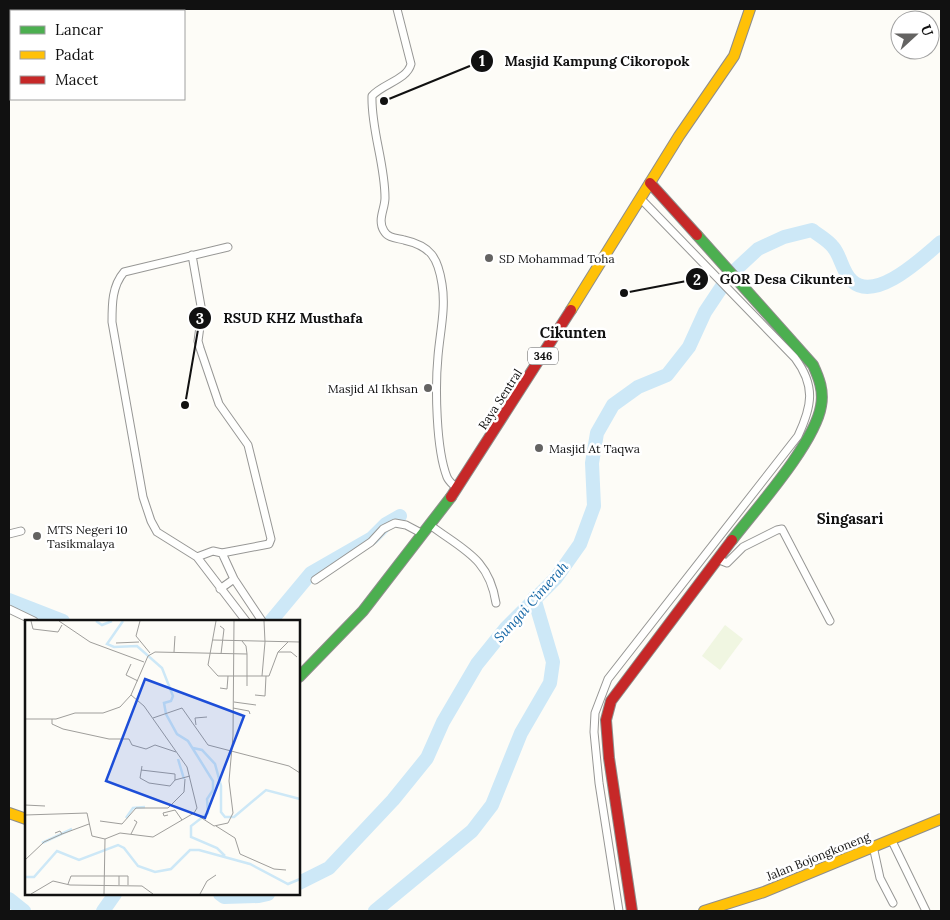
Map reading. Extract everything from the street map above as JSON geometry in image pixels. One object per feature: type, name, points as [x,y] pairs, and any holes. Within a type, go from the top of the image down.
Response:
[{"type":"main road","name":"Raya Sentral","points":[[300,674],[363,611],[456,489],[524,386],[650,183],[734,56],[750,9]]},
{"type":"main road","points":[[632,911],[609,758],[606,720],[611,701],[717,558],[772,478],[803,447],[818,421],[822,408],[823,392],[813,365],[650,183]]},
{"type":"main road","points":[[9,813],[25,819]]},
{"type":"main road","name":"Jalan Bojongkoneng","points":[[704,911],[755,895],[941,820]]},
{"type":"street","points":[[397,9],[411,64],[410,68],[394,82],[380,88],[372,96],[372,110],[382,163],[385,198],[381,222],[382,229],[389,236],[428,248],[433,254],[442,282],[444,298],[438,357],[438,422],[447,478],[456,489]]},
{"type":"street","points":[[619,911],[605,825],[594,732],[595,713],[601,694],[608,679],[684,581],[772,478],[808,416],[811,398],[803,369],[709,268],[641,199]]},
{"type":"street","points":[[228,247],[192,254],[124,272],[117,280],[113,299],[112,322],[143,497],[151,520],[157,532],[197,557],[245,620]]},
{"type":"street","points":[[192,254],[202,312],[198,341],[219,404],[248,445],[271,538],[269,544],[222,553],[213,551],[197,557]]},
{"type":"street","points":[[727,287],[736,278]]},
{"type":"street","points":[[315,580],[371,542],[383,529],[396,523],[406,525],[423,534]]},
{"type":"street","points":[[430,525],[479,562],[486,570],[493,585],[496,603]]},
{"type":"street","points":[[717,558],[727,563],[743,547],[776,530],[782,529],[830,621]]},
{"type":"street","points":[[9,534],[21,531]]},
{"type":"street","points":[[222,553],[234,579],[261,620]]},
{"type":"street","points":[[220,589],[234,579]]},
{"type":"street","points":[[684,581],[693,590]]},
{"type":"street","points":[[9,609],[32,620]]},
{"type":"street","points":[[605,825],[618,824]]},
{"type":"street","points":[[891,839],[926,911]]},
{"type":"street","points":[[873,846],[880,878],[893,903]]},
{"type":"green space","points":[[725,625],[743,639],[720,670],[702,656]]},
{"type":"waterway","name":"Sungai Cimerah","points":[[300,882],[329,868],[393,800],[427,758],[443,722],[477,664],[506,628],[556,578],[580,544],[594,506],[592,463],[597,433],[613,405],[638,387],[667,375],[689,347],[705,312],[729,276],[758,249],[784,237],[812,230],[833,247],[852,281],[862,286],[874,286],[899,275],[941,242]]},
{"type":"waterway","points":[[272,620],[311,573],[372,538],[386,524],[400,516]]},
{"type":"waterway","points":[[375,911],[472,831],[492,805],[521,733],[550,683],[553,662],[534,598]]},
{"type":"waterway","points":[[9,600],[60,620]]},
{"type":"waterway","name":"Sungai Cimerah","points":[[103,911],[114,895]]},
{"type":"waterway","name":"Sungai Cimerah","points":[[221,895],[224,897],[264,895]]},
{"type":"waterway","name":"Sungai Cimerah","points":[[9,899],[24,911]]},
{"type":"traffic: fast","points":[[697,235],[813,365],[821,390],[821,406],[808,438],[769,494],[732,540]]},
{"type":"traffic: fast","points":[[300,676],[363,611],[451,497]]},
{"type":"traffic: slow","points":[[571,310],[679,136],[734,56],[750,9]]},
{"type":"traffic: slow","points":[[9,813],[25,819]]},
{"type":"traffic: slow","points":[[704,911],[764,892],[941,819]]},
{"type":"traffic: jam","points":[[650,183],[697,235]]},
{"type":"traffic: jam","points":[[451,497],[571,310]]},
{"type":"traffic: jam","points":[[632,911],[609,758],[606,720],[611,701],[732,540]]},
{"type":"place","name":"Masjid Kampung Cikoropok","points":[[384,101]]},
{"type":"place","name":"SD Mohammad Toha","points":[[489,258]]},
{"type":"place","name":"GOR Desa Cikunten","points":[[624,293]]},
{"type":"place","name":"Masjid Al Ikhsan","points":[[428,388]]},
{"type":"place","name":"RSUD KHZ Musthafa","points":[[185,405]]},
{"type":"place","name":"Masjid At Taqwa","points":[[539,448]]},
{"type":"place","name":"MTS Negeri 10 Tasikmalaya","points":[[37,536]]},
{"type":"district","name":"Cikunten","points":[[573,332]]},
{"type":"district","name":"Singasari","points":[[850,518]]}]
